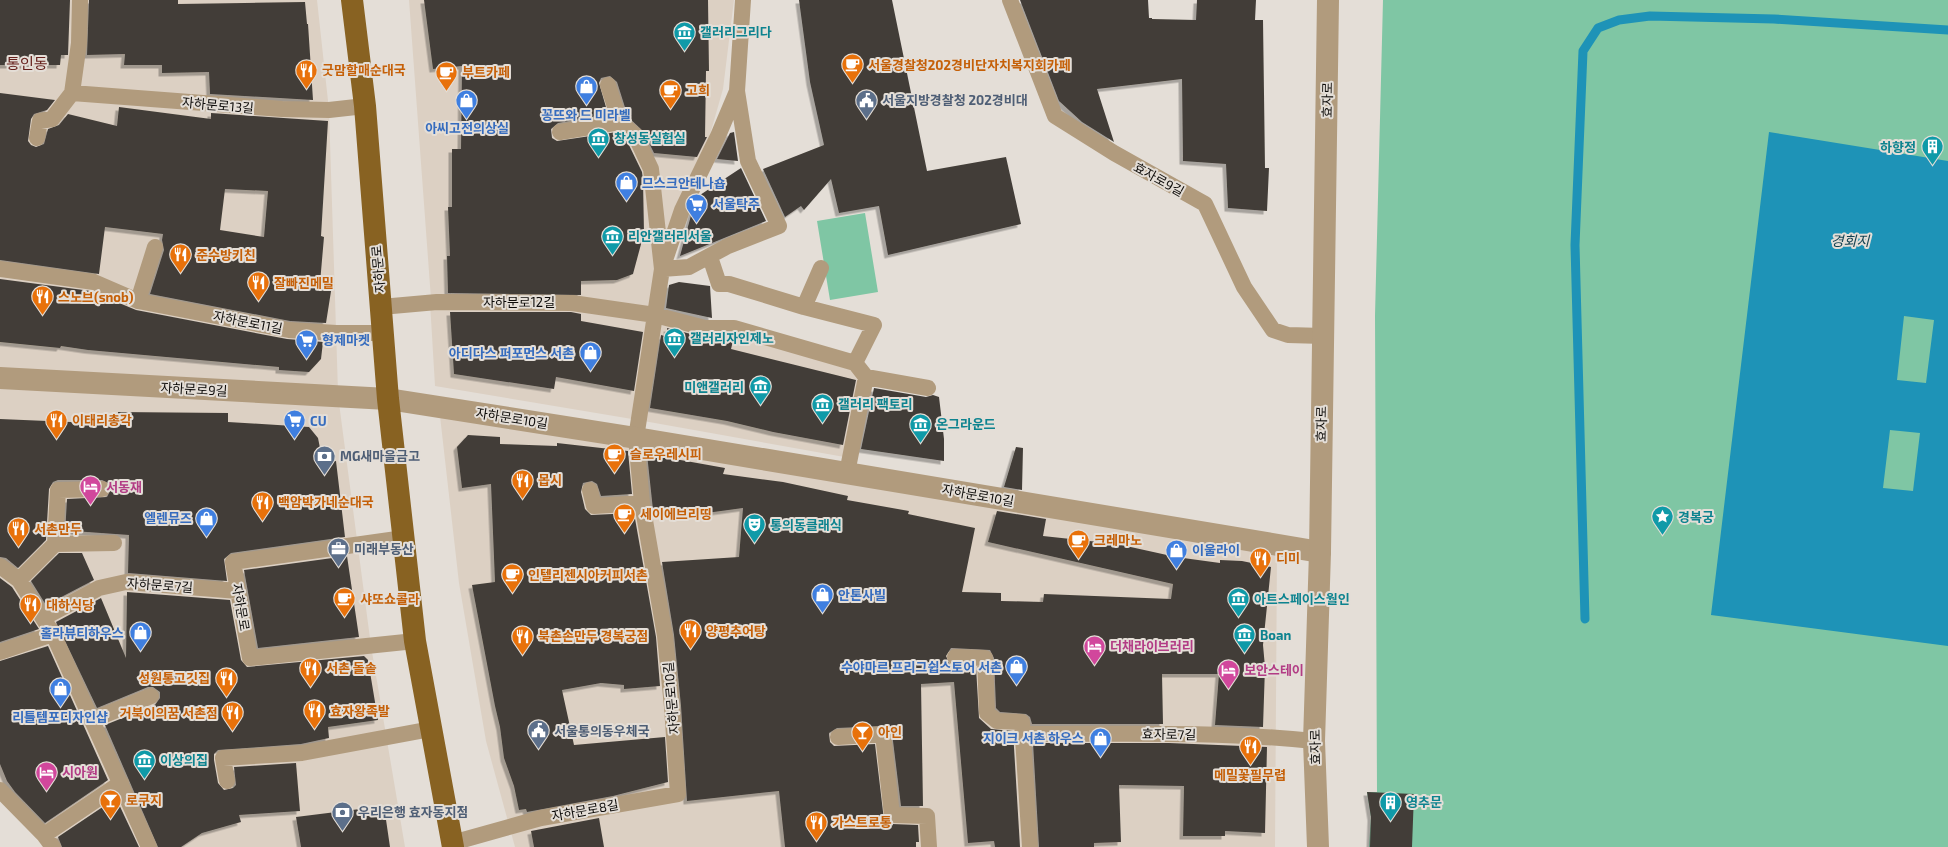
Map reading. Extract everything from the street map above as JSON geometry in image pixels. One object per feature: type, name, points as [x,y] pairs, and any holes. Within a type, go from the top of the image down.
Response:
[{"type":"main road","name":"자하문로","points":[[352,0],[365,106],[388,399],[415,641],[452,845]]},
{"type":"street","name":"효자로","points":[[1318,847],[1314,741],[1320,552],[1328,0]]},
{"type":"street","name":"자하문로9길","points":[[0,378],[388,399]]},
{"type":"street","name":"자하문로10길","points":[[388,399],[636,438],[1320,552]]},
{"type":"lane","points":[[37,138],[40,121],[52,120],[72,93],[80,43],[80,0]]},
{"type":"lane","points":[[662,269],[689,266],[710,257],[728,246],[779,226],[748,161],[737,91],[743,0]]},
{"type":"lane","name":"효자로9길","points":[[1010,0],[1055,116],[1114,153],[1205,204],[1244,287],[1273,330],[1288,335],[1323,336]]},
{"type":"lane","points":[[608,85],[620,122],[635,135],[651,170],[662,269]]},
{"type":"lane","points":[[655,315],[662,269],[682,210],[718,136],[737,91]]},
{"type":"lane","name":"자하문로13길","points":[[72,93],[269,108],[329,110],[365,106]]},
{"type":"lane","points":[[560,132],[620,122]]},
{"type":"lane","points":[[138,301],[155,247]]},
{"type":"lane","points":[[710,257],[719,284],[729,284],[804,307],[874,325],[855,363],[866,377],[928,388]]},
{"type":"lane","points":[[804,307],[821,268]]},
{"type":"lane","name":"자하문로11길","points":[[0,269],[94,282],[138,301],[289,330],[382,334]]},
{"type":"lane","name":"자하문로12길","points":[[381,307],[437,302],[572,303],[655,315],[705,328],[734,328],[855,363]]},
{"type":"lane","name":"자하문로10길","points":[[655,315],[636,438],[642,503],[665,636],[675,752]]},
{"type":"lane","points":[[847,473],[866,377]]},
{"type":"lane","points":[[19,580],[54,544],[58,490],[102,489]]},
{"type":"lane","points":[[590,490],[594,506],[642,503]]},
{"type":"lane","name":"자하문로","points":[[404,538],[233,562],[250,658],[415,641]]},
{"type":"lane","points":[[54,544],[114,543]]},
{"type":"lane","points":[[0,566],[19,580],[53,634],[149,847]]},
{"type":"lane","name":"자하문로7길","points":[[43,618],[99,588],[126,582],[238,591]]},
{"type":"lane","points":[[0,652],[53,634]]},
{"type":"lane","points":[[955,657],[985,658],[987,713],[997,721],[1022,722],[1030,847]]},
{"type":"lane","points":[[92,720],[151,696]]},
{"type":"lane","points":[[227,781],[223,758],[302,753],[431,729]]},
{"type":"lane","name":"효자로7길","points":[[1023,734],[1186,733],[1314,741]]},
{"type":"lane","points":[[838,737],[883,734],[892,815],[927,816],[929,847]]},
{"type":"lane","name":"자하문로8길","points":[[452,845],[541,818],[678,794],[675,752]]},
{"type":"lane","points":[[0,790],[49,841],[120,783]]},
{"type":"shaded area","points":[[0,0],[317,0],[329,110],[338,392],[0,375]]},
{"type":"shaded area","points":[[409,0],[734,0],[723,89],[711,131],[679,210],[654,312],[431,299]]},
{"type":"shaded area","points":[[430,302],[655,315],[855,363],[866,377],[850,458],[638,420],[435,386]]},
{"type":"shaded area","points":[[0,381],[339,403],[371,646],[405,847],[53,847],[0,790]]},
{"type":"shaded area","points":[[440,416],[1277,552],[1275,847],[515,847],[486,741],[459,583]]},
{"type":"green space","name":"경복궁","points":[[1383,0],[1948,0],[1948,847],[1369,847],[1371,817],[1367,792],[1377,792],[1375,316]]},
{"type":"green space","points":[[865,213],[878,292],[830,300],[817,221]]},
{"type":"water","name":"경회지","points":[[1769,132],[1948,161],[1948,646],[1711,615]],"holes":[[[1904,316],[1934,320],[1926,383],[1897,380]],[[1890,430],[1920,433],[1913,491],[1883,488]]]},
{"type":"building","points":[[0,0],[70,0],[68,55],[61,55],[60,65],[0,65]]},
{"type":"building","points":[[89,0],[178,0],[178,4],[305,2],[308,24],[313,100],[210,94],[209,72],[162,73],[162,65],[124,65],[125,54],[87,55]]},
{"type":"building","points":[[424,0],[708,0],[709,71],[706,71],[705,137],[707,137],[697,157],[654,153],[643,131],[628,117],[617,82],[610,76],[601,78],[599,83],[608,114],[558,123],[551,129],[552,138],[557,141],[617,132],[627,141],[642,172],[643,180],[644,233],[633,274],[617,280],[581,281],[581,295],[448,293],[447,256],[450,256],[448,207],[452,207],[452,149],[461,149],[462,66],[433,69]]},
{"type":"building","name":"서울지방경찰청 202경비대","points":[[799,0],[892,0],[927,171],[1006,157],[1021,224],[888,255],[879,206],[839,213],[831,179],[804,210],[801,206],[785,217],[763,169],[824,145],[810,82]]},
{"type":"building","points":[[1020,0],[1148,0],[1149,18],[1196,20],[1197,0],[1256,0],[1255,20],[1263,20],[1265,168],[1269,168],[1267,211],[1228,208],[1226,164],[1183,161],[1182,79],[1097,89],[1114,142],[1082,122],[1059,101]]},
{"type":"building","points":[[0,93],[55,100],[47,110],[34,114],[31,119],[28,141],[31,145],[36,147],[44,144],[48,129],[59,125],[68,114],[117,126],[119,107],[211,119],[211,113],[328,121],[321,236],[324,237],[320,283],[332,285],[326,323],[290,321],[150,294],[164,250],[162,240],[163,234],[105,227],[99,274],[0,260]],"holes":[[[225,189],[268,191],[264,237],[220,230]]]},
{"type":"building","points":[[734,132],[738,161],[717,159],[730,133]]},
{"type":"building","points":[[741,168],[766,221],[680,256],[693,208],[700,195]]},
{"type":"building","points":[[0,279],[91,291],[97,293],[96,299],[112,300],[136,310],[287,339],[323,342],[321,359],[309,372],[279,370],[279,367],[88,350],[61,346],[60,348],[0,342]]},
{"type":"building","points":[[679,282],[710,286],[712,318],[666,308],[669,285]]},
{"type":"building","points":[[450,312],[571,312],[581,314],[581,321],[643,332],[634,391],[556,377],[554,389],[454,374]]},
{"type":"building","points":[[667,328],[703,337],[722,338],[733,341],[731,349],[856,380],[843,445],[773,432],[727,421],[650,408],[661,335],[668,337]]},
{"type":"building","points":[[874,388],[926,397],[933,395],[939,397],[944,439],[944,461],[861,449]]},
{"type":"building","points":[[118,412],[228,413],[228,422],[309,427],[318,438],[323,463],[336,461],[345,537],[231,553],[224,559],[227,581],[128,573],[129,535],[73,531],[75,534],[65,534],[67,499],[107,497],[111,489],[110,484],[102,480],[58,480],[53,482],[49,489],[46,540],[18,568],[6,558],[0,557],[0,419],[118,424]]},
{"type":"building","points":[[468,435],[500,437],[500,444],[557,446],[557,443],[628,451],[632,494],[601,496],[597,484],[592,481],[583,483],[581,492],[585,509],[591,515],[634,513],[656,637],[660,686],[624,689],[624,685],[601,683],[562,690],[574,745],[665,737],[668,782],[613,796],[527,812],[526,809],[519,810],[514,786],[504,758],[500,727],[472,585],[495,582],[491,484],[462,488],[457,447]]},
{"type":"building","points":[[1016,447],[1023,448],[1022,490],[1004,487]]},
{"type":"building","points":[[647,454],[725,468],[723,474],[783,482],[848,496],[847,500],[909,511],[908,514],[975,528],[962,592],[1001,593],[1001,601],[1043,602],[1044,594],[1171,599],[1173,584],[988,542],[997,511],[1046,519],[1043,536],[1117,544],[1176,557],[1220,563],[1220,560],[1242,561],[1271,567],[1263,645],[1265,667],[1263,727],[1215,725],[1219,674],[1162,674],[1163,724],[1032,724],[1030,717],[1026,714],[1000,712],[996,708],[994,658],[990,650],[951,648],[946,656],[950,665],[976,667],[979,718],[991,729],[1013,731],[1020,847],[995,847],[994,841],[968,843],[954,682],[921,684],[923,806],[901,806],[892,733],[887,726],[837,728],[829,733],[830,742],[834,746],[875,744],[884,820],[892,824],[918,825],[919,842],[916,842],[916,847],[785,847],[779,791],[687,801],[681,706],[674,635],[662,562],[739,557],[743,508],[699,514],[653,510]]},
{"type":"building","points":[[59,553],[82,553],[94,580],[46,605],[31,581]]},
{"type":"building","points":[[347,556],[359,637],[258,648],[244,570]]},
{"type":"building","points":[[0,578],[12,587],[39,629],[0,642]]},
{"type":"building","points":[[127,592],[230,600],[241,660],[247,667],[364,656],[368,660],[378,720],[328,727],[329,738],[301,744],[218,750],[214,754],[214,760],[218,783],[224,790],[233,788],[236,785],[234,767],[296,763],[300,811],[239,815],[241,822],[202,833],[181,847],[158,847],[105,725],[155,705],[160,698],[160,692],[153,687],[148,687],[97,708],[56,622],[101,598],[126,658]]},
{"type":"building","points":[[48,646],[108,780],[45,823],[15,792],[7,781],[0,764],[0,661]]},
{"type":"building","points":[[1033,743],[1169,743],[1267,747],[1265,833],[1225,831],[1225,836],[1183,836],[1184,786],[1119,785],[1121,842],[1094,843],[1094,847],[1039,847]]},
{"type":"building","name":"영추문","points":[[1367,792],[1414,794],[1412,847],[1370,847],[1371,817]]},
{"type":"building","points":[[116,798],[139,847],[62,847],[58,837]]},
{"type":"building","name":"우리은행 효자동지점","points":[[384,806],[390,847],[301,847],[296,817]]},
{"type":"building","points":[[599,818],[604,847],[534,847],[531,831]]},
{"type":"waterway","points":[[1585,619],[1575,245],[1583,51],[1598,28],[1619,20],[1650,16],[1774,19],[1948,30]]},
{"type":"place","name":"갤러리그리다","points":[[685,52]]},
{"type":"place","name":"서울경찰청202경비단자치복지회카페","points":[[853,84]]},
{"type":"place","name":"굿맘할매순대국","points":[[306,90]]},
{"type":"place","name":"부트카페","points":[[447,92]]},
{"type":"place","name":"꽁뜨와 드 미라벨","points":[[586,106]]},
{"type":"place","name":"고희","points":[[671,110]]},
{"type":"place","name":"아씨고전의상실","points":[[467,120]]},
{"type":"place","name":"서울지방경찰청 202경비대","points":[[867,120]]},
{"type":"place","name":"창성동실험실","points":[[599,158]]},
{"type":"place","name":"하향정","points":[[1932,166]]},
{"type":"place","name":"므스크안테나숍","points":[[627,202]]},
{"type":"place","name":"서울탁주","points":[[696,224]]},
{"type":"place","name":"리안갤러리서울","points":[[613,256]]},
{"type":"place","name":"준수방키친","points":[[180,274]]},
{"type":"place","name":"잘빠진메밀","points":[[259,302]]},
{"type":"place","name":"스노브(snob)","points":[[43,316]]},
{"type":"place","name":"갤러리자인제노","points":[[675,358]]},
{"type":"place","name":"형제마켓","points":[[307,360]]},
{"type":"place","name":"아디다스 퍼포먼스 서촌","points":[[590,372]]},
{"type":"place","name":"미앤갤러리","points":[[760,406]]},
{"type":"place","name":"갤러리 팩토리","points":[[823,424]]},
{"type":"place","name":"이태리총각","points":[[57,440]]},
{"type":"place","name":"CU","points":[[295,440]]},
{"type":"place","name":"온그라운드","points":[[921,444]]},
{"type":"place","name":"슬로우레시피","points":[[614,474]]},
{"type":"place","name":"MG새마을금고","points":[[325,476]]},
{"type":"place","name":"몹시","points":[[523,500]]},
{"type":"place","name":"서동재","points":[[90,506]]},
{"type":"place","name":"백암박가네순대국","points":[[263,522]]},
{"type":"place","name":"세이에브리띵","points":[[625,534]]},
{"type":"place","name":"경복궁","points":[[1662,536]]},
{"type":"place","name":"엘렌뮤즈","points":[[207,538]]},
{"type":"place","name":"통의동클래식","points":[[754,544]]},
{"type":"place","name":"서촌만두","points":[[19,548]]},
{"type":"place","name":"크레마노","points":[[1079,560]]},
{"type":"place","name":"미래부동산","points":[[339,568]]},
{"type":"place","name":"이울라이","points":[[1177,570]]},
{"type":"place","name":"디미","points":[[1260,578]]},
{"type":"place","name":"인텔리젠시아커피서촌","points":[[513,594]]},
{"type":"place","name":"안톤사빌","points":[[823,614]]},
{"type":"place","name":"샤또쇼콜라","points":[[345,618]]},
{"type":"place","name":"아트스페이스월인","points":[[1239,618]]},
{"type":"place","name":"대하식당","points":[[30,624]]},
{"type":"place","name":"양평추어탕","points":[[690,650]]},
{"type":"place","name":"홀라뷰티하우스","points":[[140,652]]},
{"type":"place","name":"Boan","points":[[1244,654]]},
{"type":"place","name":"북촌손만두 경복궁점","points":[[522,656]]},
{"type":"place","name":"더채라이브러리","points":[[1094,666]]},
{"type":"place","name":"수야마르 프리그쉽스토어 서촌","points":[[1017,686]]},
{"type":"place","name":"서촌 돌솥","points":[[310,688]]},
{"type":"place","name":"보안스테이","points":[[1228,690]]},
{"type":"place","name":"성원통고깃집","points":[[226,698]]},
{"type":"place","name":"리틀템포디자인샵","points":[[60,708]]},
{"type":"place","name":"효자왕족발","points":[[314,730]]},
{"type":"place","name":"거북이의꿈 서촌점","points":[[233,732]]},
{"type":"place","name":"서울통의동우체국","points":[[539,750]]},
{"type":"place","name":"아인","points":[[863,752]]},
{"type":"place","name":"지이크 서촌 하우스","points":[[1100,758]]},
{"type":"place","name":"메밀꽃필무렵","points":[[1250,766]]},
{"type":"place","name":"이상의집","points":[[145,780]]},
{"type":"place","name":"시아원","points":[[46,792]]},
{"type":"place","name":"로쿠지","points":[[111,820]]},
{"type":"place","name":"영추문","points":[[1391,822]]},
{"type":"place","name":"우리은행 효자동지점","points":[[343,832]]},
{"type":"place","name":"가스트로통","points":[[817,842]]},
{"type":"district","name":"통인동","points":[[27,63]]}]
